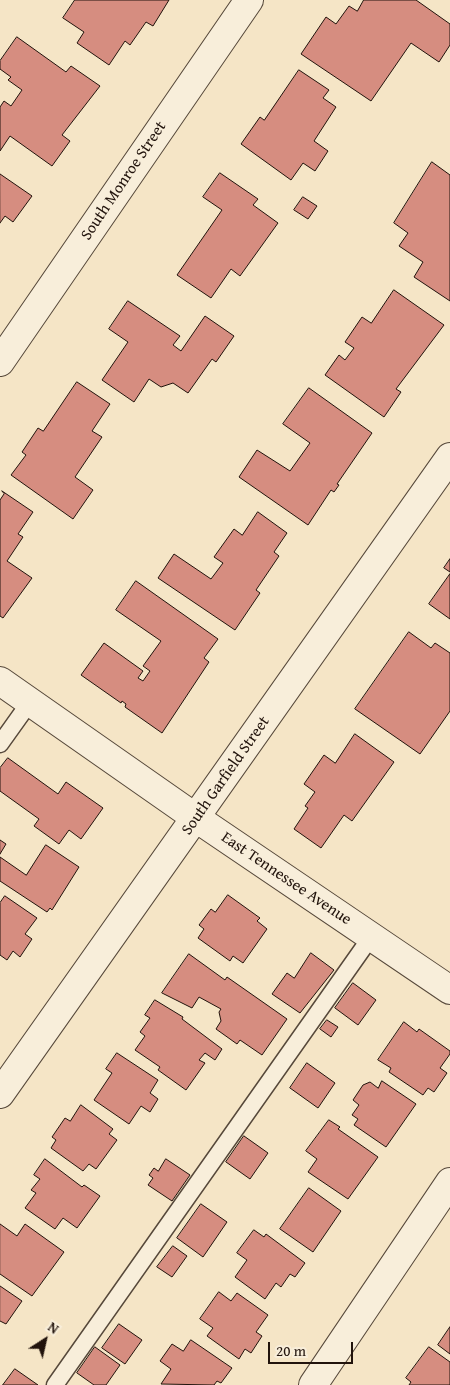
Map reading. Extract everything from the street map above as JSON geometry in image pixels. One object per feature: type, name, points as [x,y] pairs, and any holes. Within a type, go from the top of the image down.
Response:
[{"type":"street","name":"South Monroe Street","points":[[0,362],[249,0]]},
{"type":"street","name":"South Garfield Street","points":[[0,1094],[450,457]]},
{"type":"street","name":"East Tennessee Avenue","points":[[0,681],[196,818],[450,990]]},
{"type":"street","points":[[314,1385],[450,1182]]},
{"type":"lane","points":[[0,744],[30,702]]},
{"type":"lane","points":[[55,1385],[371,937]]},
{"type":"building","points":[[75,0],[169,0],[153,26],[146,22],[130,45],[125,41],[109,65],[77,43],[84,32],[63,18]]},
{"type":"building","points":[[364,0],[416,0],[450,24],[450,45],[439,62],[411,43],[371,101],[301,54],[326,17],[336,24],[349,6],[357,11]]},
{"type":"building","points":[[17,37],[66,72],[71,66],[100,86],[62,135],[70,141],[52,166],[10,136],[0,151],[0,107],[4,101],[11,106],[22,90],[8,80],[11,77],[0,69],[0,61]]},
{"type":"building","points":[[299,70],[329,90],[323,98],[336,107],[314,141],[328,151],[315,171],[303,163],[291,180],[241,144],[260,117],[264,120]]},
{"type":"building","points":[[432,162],[450,175],[450,301],[414,277],[423,262],[399,246],[408,233],[394,223]]},
{"type":"building","points":[[220,173],[258,199],[253,205],[278,223],[240,276],[231,269],[211,298],[177,275],[222,210],[203,197]]},
{"type":"building","points":[[0,174],[32,196],[13,222],[5,216],[0,223]]},
{"type":"building","points":[[303,197],[317,206],[308,219],[294,210]]},
{"type":"building","points":[[394,290],[444,325],[396,389],[401,392],[384,417],[325,375],[339,355],[345,360],[354,348],[345,342],[362,317],[371,323]]},
{"type":"building","points":[[128,301],[180,336],[173,345],[181,351],[205,316],[234,336],[216,362],[212,359],[188,393],[173,383],[161,387],[149,379],[134,402],[102,380],[128,342],[109,329]]},
{"type":"building","points":[[77,382],[110,404],[92,431],[102,437],[75,477],[93,490],[73,519],[11,475],[26,455],[22,452],[38,428],[43,431]]},
{"type":"building","points":[[309,388],[372,433],[337,484],[339,485],[334,492],[331,490],[308,525],[239,477],[257,450],[290,471],[310,443],[283,424]]},
{"type":"building","points":[[2,491],[33,512],[18,534],[23,537],[7,561],[32,578],[3,618],[0,616],[0,500],[4,494]]},
{"type":"building","points":[[258,512],[287,533],[274,552],[279,556],[256,590],[260,593],[235,630],[158,578],[174,554],[211,579],[223,563],[214,557],[234,529],[242,535]]},
{"type":"building","points":[[450,559],[450,572],[444,568]]},
{"type":"building","points":[[450,574],[450,619],[429,604]]},
{"type":"building","points":[[136,581],[218,639],[204,658],[209,662],[162,733],[125,707],[126,704],[122,701],[121,703],[81,675],[104,643],[143,671],[138,678],[143,681],[150,671],[143,666],[161,641],[116,610]]},
{"type":"building","points":[[409,632],[431,648],[435,643],[450,653],[450,711],[420,754],[355,709]]},
{"type":"building","points":[[355,734],[394,762],[352,821],[344,815],[321,848],[294,829],[308,808],[305,806],[315,792],[304,784],[324,755],[335,763]]},
{"type":"building","points":[[8,758],[58,794],[66,782],[103,808],[81,839],[69,830],[59,844],[34,826],[39,819],[0,791],[0,768]]},
{"type":"building","points":[[0,840],[6,844],[0,854]]},
{"type":"building","points":[[46,845],[79,867],[52,910],[50,908],[47,912],[0,881],[0,857],[26,875]]},
{"type":"building","points":[[228,895],[260,918],[257,921],[267,929],[243,963],[233,956],[230,961],[198,938],[204,929],[199,925],[211,909],[215,912]]},
{"type":"building","points":[[5,896],[37,918],[25,934],[32,939],[20,957],[13,951],[7,960],[0,955],[0,903]]},
{"type":"building","points":[[311,953],[334,970],[300,1013],[272,994],[287,973],[294,978]]},
{"type":"building","points":[[189,954],[225,980],[227,977],[287,1019],[262,1055],[240,1040],[237,1044],[216,1029],[221,1021],[219,1012],[221,1009],[199,997],[192,1008],[162,993]]},
{"type":"building","points":[[353,983],[376,1000],[358,1025],[335,1008]]},
{"type":"building","points":[[155,1000],[183,1017],[182,1019],[222,1049],[215,1060],[205,1053],[199,1060],[205,1063],[186,1090],[158,1070],[160,1067],[135,1050],[145,1036],[140,1032],[150,1018],[145,1015]]},
{"type":"building","points":[[327,1020],[338,1027],[331,1037],[320,1029]]},
{"type":"building","points":[[404,1022],[417,1032],[419,1029],[450,1051],[450,1054],[440,1068],[447,1073],[434,1092],[428,1088],[423,1095],[389,1072],[391,1068],[378,1060]]},
{"type":"building","points":[[117,1053],[158,1080],[150,1093],[158,1099],[150,1112],[141,1106],[129,1124],[94,1100],[112,1073],[106,1069]]},
{"type":"building","points":[[307,1063],[335,1083],[318,1108],[290,1088]]},
{"type":"building","points":[[382,1081],[416,1104],[386,1147],[354,1125],[358,1119],[352,1115],[359,1105],[353,1100],[363,1085],[370,1082],[378,1088]]},
{"type":"building","points":[[81,1105],[113,1129],[109,1134],[117,1140],[96,1169],[89,1164],[83,1171],[51,1148],[56,1140],[52,1137],[65,1118],[70,1121]]},
{"type":"building","points":[[329,1120],[340,1127],[338,1129],[378,1157],[348,1199],[308,1172],[317,1159],[306,1151]]},
{"type":"building","points":[[244,1136],[268,1153],[250,1179],[226,1162]]},
{"type":"building","points":[[45,1159],[82,1187],[84,1185],[100,1196],[77,1228],[63,1218],[55,1229],[25,1208],[36,1193],[31,1190],[40,1179],[34,1175]]},
{"type":"building","points":[[166,1159],[190,1175],[172,1201],[148,1185],[153,1178],[149,1175],[154,1168],[158,1171]]},
{"type":"building","points":[[309,1188],[341,1211],[313,1252],[280,1229]]},
{"type":"building","points":[[201,1204],[227,1222],[203,1257],[177,1238]]},
{"type":"building","points":[[0,1224],[17,1236],[25,1224],[64,1252],[32,1296],[0,1274]]},
{"type":"building","points":[[254,1230],[264,1237],[266,1234],[305,1263],[295,1277],[290,1274],[281,1287],[276,1283],[265,1299],[235,1277],[247,1260],[237,1253]]},
{"type":"building","points":[[173,1246],[187,1256],[172,1277],[157,1267]]},
{"type":"building","points":[[0,1286],[22,1301],[6,1324],[0,1321]]},
{"type":"building","points":[[219,1292],[231,1301],[237,1293],[268,1315],[256,1332],[262,1336],[251,1353],[245,1349],[239,1359],[207,1336],[213,1328],[200,1319]]},
{"type":"building","points":[[119,1324],[142,1340],[125,1364],[102,1348]]},
{"type":"building","points":[[450,1327],[450,1354],[438,1345]]},
{"type":"building","points":[[191,1340],[232,1368],[221,1383],[217,1381],[214,1385],[161,1384],[171,1369],[160,1361],[172,1344],[183,1351]]},
{"type":"building","points":[[95,1347],[120,1365],[106,1385],[94,1385],[77,1373]]},
{"type":"building","points":[[429,1347],[450,1362],[450,1385],[409,1385],[411,1382],[406,1378]]},
{"type":"building","points":[[15,1369],[38,1385],[3,1385]]}]
